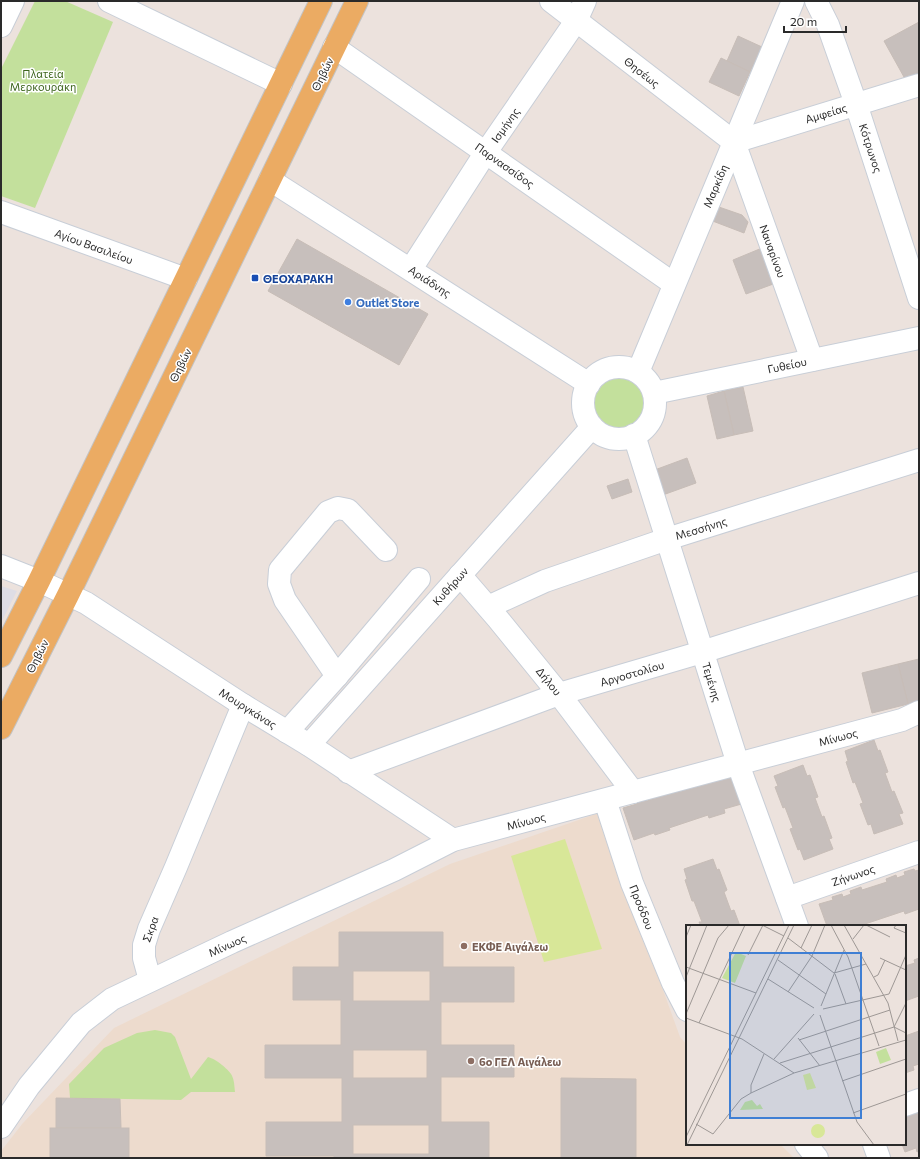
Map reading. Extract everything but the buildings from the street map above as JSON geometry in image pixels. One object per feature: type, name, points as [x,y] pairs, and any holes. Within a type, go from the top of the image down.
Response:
[{"type":"main road","points":[[1,656],[39,581],[321,1]]},
{"type":"main road","name":"Θηβών","points":[[1,728],[68,595],[356,1]]},
{"type":"street","points":[[1,26],[13,1]]},
{"type":"street","points":[[109,1],[132,6],[225,58],[281,84]]},
{"type":"street","name":"Θησέως","points":[[550,1],[734,142]]},
{"type":"street","name":"Ισμήνης","points":[[411,269],[486,152],[576,21],[585,1]]},
{"type":"street","name":"Μαρκίδη","points":[[638,372],[793,1]]},
{"type":"street","name":"Κότρωνος","points":[[816,1],[828,25],[856,104],[919,298]]},
{"type":"street","name":"Παρνασσίδος","points":[[334,47],[674,284]]},
{"type":"street","name":"Αμφείας","points":[[734,142],[919,84]]},
{"type":"street","name":"Ναυαρίνου","points":[[734,142],[812,360]]},
{"type":"street","name":"Αριάδνης","points":[[270,180],[589,384]]},
{"type":"street","name":"Αγίου Βασιλείου","points":[[1,212],[186,279]]},
{"type":"street","name":"Γυθείου","points":[[654,393],[919,338]]},
{"type":"street","points":[[620,367],[638,372],[649,382],[654,393],[655,403],[653,416],[645,428],[634,435],[621,439],[603,435],[592,427],[586,418],[583,407],[584,394],[589,384],[598,374],[609,368],[620,367]]},
{"type":"street","name":"Κυθήρων","points":[[309,745],[592,427]]},
{"type":"street","name":"Τεμένης","points":[[634,435],[738,764],[797,925]]},
{"type":"street","name":"Μεσσήνης","points":[[488,607],[545,580],[667,539],[919,460]]},
{"type":"street","points":[[337,676],[285,600],[279,584],[280,570],[328,512],[338,508],[348,510],[386,550]]},
{"type":"street","name":"Μουργκάνας","points":[[1,566],[39,581],[86,603],[242,705],[309,745],[453,840]]},
{"type":"street","name":"Δήλου","points":[[460,575],[559,694],[633,792]]},
{"type":"street","points":[[287,732],[337,676],[419,579]]},
{"type":"street","name":"Αργοστολίου","points":[[348,772],[559,694],[702,652],[919,584]]},
{"type":"street","name":"Σκρα","points":[[150,980],[144,958],[144,945],[149,928],[176,867],[242,705]]},
{"type":"street","name":"Μίνωος","points":[[150,980],[394,870],[453,840],[902,720],[919,712]]},
{"type":"street","name":"Προόδου","points":[[605,800],[632,883],[673,983],[686,1008]]},
{"type":"street","name":"Ζήνωνος","points":[[787,898],[919,852]]},
{"type":"street","points":[[1,1127],[29,1086],[81,1023],[112,999],[150,980]]},
{"type":"street","points":[[906,1105],[919,1100]]},
{"type":"street","points":[[807,1145],[817,1158]]},
{"type":"street","points":[[874,1145],[879,1158]]},
{"type":"shaded area","points":[[1,586],[17,591],[1,623]]},
{"type":"shaded area","name":"ΕΚΦΕ Αιγάλεω","points":[[599,813],[680,1037],[686,1044],[686,1145],[781,1145],[794,1158],[1,1158],[1,1151],[23,1123],[114,1028],[450,864]]},
{"type":"green space","name":"Πλατεία Μερκουράκη","points":[[35,1],[65,1],[113,22],[35,208],[1,196],[1,69]]},
{"type":"green space","points":[[620,372],[636,377],[641,381],[645,386],[650,402],[645,418],[641,423],[636,427],[620,432],[604,427],[599,423],[595,418],[590,402],[595,386],[599,381],[604,377]]},
{"type":"green space","points":[[565,839],[602,949],[544,962],[511,856]]},
{"type":"green space","points":[[155,1030],[171,1033],[175,1037],[191,1079],[208,1057],[219,1062],[231,1074],[235,1092],[191,1092],[181,1100],[70,1098],[69,1084],[104,1048],[137,1033]]},
{"type":"place","name":"ΘΕΟΧΑΡΑΚΗ","points":[[255,278]]},
{"type":"place","name":"Outlet Store","points":[[348,302]]},
{"type":"place","name":"ΕΚΦΕ Αιγάλεω","points":[[464,946]]},
{"type":"place","name":"6ο ΓΕΛ Αιγάλεω","points":[[471,1061]]}]
